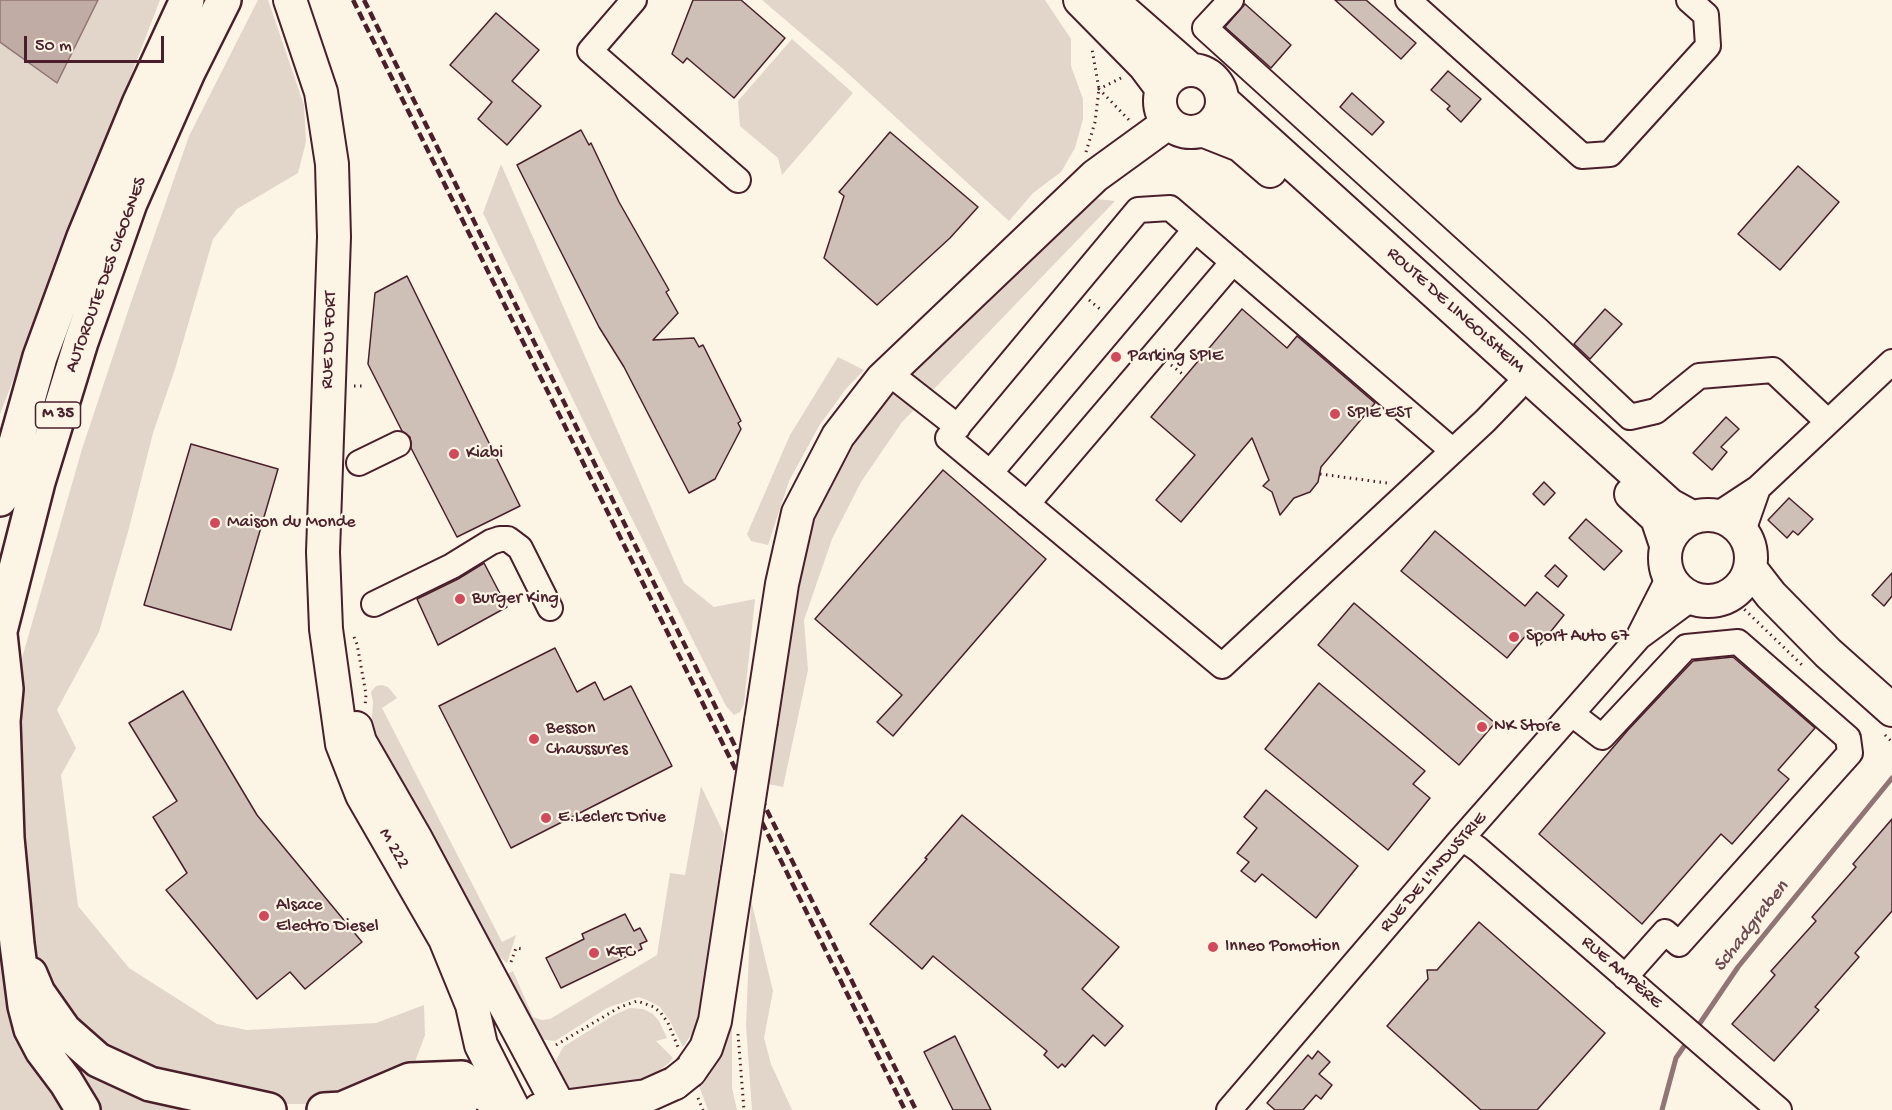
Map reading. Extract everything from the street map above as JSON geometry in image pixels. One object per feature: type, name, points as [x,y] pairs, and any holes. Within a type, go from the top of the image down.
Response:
[{"type":"highway","name":"AUTOROUTE DES CIGOGNES","points":[[0,499],[40,357],[84,237],[138,104],[187,0]]},
{"type":"highway","name":"AUTOROUTE DES CIGOGNES","points":[[0,632],[38,482],[84,331],[130,203],[188,72],[224,0]]},
{"type":"highway","points":[[0,434],[106,148],[138,104]]},
{"type":"highway","points":[[0,632],[6,689],[3,721],[7,838],[17,944],[26,1006],[31,1029],[42,1050],[83,1110]]},
{"type":"highway","points":[[17,944],[38,993],[64,1030],[98,1059],[150,1084],[269,1110]]},
{"type":"highway","points":[[324,1110],[342,1109],[410,1080],[462,1078],[508,1110]]},
{"type":"highway","points":[[394,1110],[444,1096],[494,1110]]},
{"type":"main road","name":"RUE DU FORT","points":[[290,0],[321,92],[332,164],[334,237],[322,552],[324,600],[333,686]]},
{"type":"main road","points":[[685,1075],[706,1048],[715,1022],[782,584],[798,513],[838,436],[889,373],[1095,176],[1157,130],[1160,106],[1153,77],[1080,0]]},
{"type":"main road","points":[[1111,0],[1194,50],[1174,75],[1153,77]]},
{"type":"main road","name":"ROUTE DE LINGOLSHEIM","points":[[1194,50],[1200,71],[1216,82],[1222,100],[1670,505],[1705,516]]},
{"type":"main road","points":[[1202,130],[1217,118],[1222,100]]},
{"type":"main road","name":"ROUTE DE LINGOLSHEIM","points":[[1157,130],[1184,132],[1202,130],[1240,145],[1657,518],[1666,545]]},
{"type":"main road","points":[[1705,516],[1736,524],[1743,531],[1749,543],[1750,568],[1746,579],[1730,595],[1718,600],[1704,601],[1692,598],[1682,593],[1669,577],[1666,567],[1666,545],[1681,524],[1705,516]]},
{"type":"main road","points":[[1750,568],[1771,595],[1828,653],[1892,710]]},
{"type":"main road","points":[[1730,595],[1759,609],[1828,653]]},
{"type":"main road","name":"M 222","points":[[333,686],[342,744],[347,760],[368,805],[445,939],[472,1005],[481,1045],[514,1110]]},
{"type":"main road","name":"M 222","points":[[333,686],[349,701],[360,742],[416,839],[553,1110],[646,1096],[685,1075]]},
{"type":"street","points":[[634,0],[590,51],[738,180]]},
{"type":"street","points":[[1231,0],[1194,50],[1537,329],[1630,417],[1656,411],[1699,376],[1773,370],[1828,422]]},
{"type":"street","points":[[1408,0],[1582,156],[1610,154],[1708,46],[1706,15],[1689,0]]},
{"type":"street","points":[[1453,451],[1170,208],[1138,210],[948,438],[1222,666],[1453,451],[1515,390]]},
{"type":"street","points":[[990,473],[1196,230]]},
{"type":"street","points":[[1027,504],[1233,262]]},
{"type":"street","points":[[1705,516],[1758,488],[1892,362]]},
{"type":"street","points":[[889,373],[958,427]]},
{"type":"street","points":[[359,463],[398,444]]},
{"type":"street","points":[[1743,531],[1758,488]]},
{"type":"street","points":[[374,604],[452,566],[491,542],[508,539],[520,548],[550,608]]},
{"type":"street","name":"RUE DE L'INDUSTRIE","points":[[1639,637],[1669,577]]},
{"type":"street","name":"RUE DE L'INDUSTRIE","points":[[1229,1110],[1462,838],[1639,637],[1692,598]]},
{"type":"street","points":[[1572,714],[1602,737],[1686,647],[1738,642],[1848,738],[1850,753],[1679,944],[1665,932],[1625,976]]},
{"type":"street","name":"RUE AMPÈRE","points":[[1462,838],[1779,1110]]},
{"type":"path","points":[[1091,43],[1099,89],[1095,122],[1086,154],[1095,176]]},
{"type":"path","points":[[1099,89],[1153,77]]},
{"type":"path","points":[[1099,89],[1157,130]]},
{"type":"path","points":[[1320,474],[1415,486]]},
{"type":"path","points":[[357,644],[366,694]]},
{"type":"path","points":[[550,1048],[620,1007],[637,1001],[654,1006],[668,1023],[685,1075],[703,1110]]},
{"type":"shaded area","points":[[0,0],[98,0],[57,83],[0,42]]},
{"type":"shaded area","points":[[98,0],[160,0],[0,414],[0,42],[57,83]]},
{"type":"shaded area","points":[[258,0],[268,0],[304,105],[306,142],[298,173],[237,209],[213,239],[175,369],[153,433],[99,632],[57,710],[76,748],[61,775],[78,906],[129,968],[217,1024],[247,1030],[376,1023],[424,1005],[425,1035],[415,1062],[401,1075],[317,1104],[277,1104],[210,1092],[121,1057],[64,1017],[31,955],[24,871],[16,679],[82,449],[189,136]]},
{"type":"shaded area","points":[[762,0],[1045,0],[1071,39],[1071,66],[1083,99],[1083,119],[1075,148],[1061,172],[1033,193],[1009,221],[842,68]]},
{"type":"shaded area","points":[[792,39],[853,93],[782,175],[778,158],[740,126],[738,101]]},
{"type":"shaded area","points":[[501,164],[684,583],[714,607],[755,599],[744,704],[740,712],[734,715],[726,706],[592,439],[483,213]]},
{"type":"shaded area","points":[[1097,199],[1115,201],[933,390],[908,373],[1002,281]]},
{"type":"shaded area","points":[[838,357],[864,370],[845,390],[819,426],[789,481],[768,545],[751,541],[747,534],[790,435]]},
{"type":"shaded area","points":[[891,390],[916,408],[902,422],[861,482],[832,539],[804,620],[808,670],[783,787],[768,784],[788,635],[803,551],[813,520],[829,489],[862,431]]},
{"type":"shaded area","points":[[376,686],[388,687],[397,698],[382,708],[502,942],[516,935],[507,963],[495,953],[461,889],[426,841],[368,726],[372,717],[371,692]]},
{"type":"shaded area","points":[[701,786],[724,834],[702,1005],[694,1030],[683,1047],[660,1007],[638,997],[607,1008],[555,1041],[538,1039],[501,977],[513,971],[533,1017],[542,1020],[550,1019],[657,955],[670,873],[685,875]]},
{"type":"shaded area","points":[[0,862],[66,1110],[0,1110]]},
{"type":"shaded area","points":[[751,900],[773,991],[764,1038],[771,1064],[792,1110],[752,1110],[746,1026]]},
{"type":"shaded area","points":[[630,1008],[643,1009],[653,1014],[667,1038],[656,1041],[673,1058],[649,1078],[563,1093],[551,1070],[563,1047],[614,1015]]},
{"type":"shaded area","points":[[729,1016],[732,1017],[732,1088],[737,1110],[708,1110],[699,1086],[716,1061]]},
{"type":"shaded area","points":[[46,1024],[119,1084],[192,1110],[93,1110]]},
{"type":"building","points":[[693,0],[741,0],[785,38],[734,98],[687,58],[683,63],[672,54]]},
{"type":"building","points":[[1335,0],[1366,0],[1416,43],[1401,59]]},
{"type":"building","points":[[1245,4],[1291,45],[1271,68],[1225,27]]},
{"type":"building","points":[[496,13],[539,50],[512,81],[541,106],[507,145],[478,119],[492,102],[450,65]]},
{"type":"building","points":[[1448,71],[1481,99],[1461,122],[1447,109],[1450,106],[1431,90]]},
{"type":"building","points":[[1352,93],[1384,122],[1372,135],[1340,107]]},
{"type":"building","points":[[581,130],[589,145],[591,143],[619,202],[669,290],[666,292],[678,313],[653,340],[694,338],[699,347],[703,345],[741,421],[738,423],[741,429],[715,479],[689,493],[624,367],[599,327],[517,165]]},
{"type":"building","points":[[890,132],[978,207],[950,238],[877,305],[824,258],[844,196],[839,192]]},
{"type":"building","points":[[1798,166],[1839,202],[1780,270],[1738,234]]},
{"type":"building","name":"Kiabi","points":[[407,276],[520,506],[457,537],[411,448],[410,437],[402,431],[368,364],[375,293]]},
{"type":"building","name":"SPIE EST","points":[[1242,309],[1287,348],[1297,336],[1375,403],[1321,467],[1318,482],[1310,492],[1294,498],[1280,515],[1272,492],[1263,486],[1269,480],[1252,438],[1181,522],[1156,500],[1195,455],[1151,417]]},
{"type":"building","points":[[1605,309],[1622,324],[1590,359],[1574,344]]},
{"type":"building","points":[[1726,417],[1739,429],[1721,447],[1727,452],[1712,470],[1693,453]]},
{"type":"building","name":"Maison du Monde","points":[[191,444],[278,469],[231,630],[144,605]]},
{"type":"building","points":[[943,470],[1046,559],[893,736],[877,722],[902,695],[815,619]]},
{"type":"building","points":[[1544,482],[1555,493],[1544,505],[1533,494]]},
{"type":"building","points":[[1789,498],[1813,519],[1798,535],[1793,531],[1787,538],[1768,520]]},
{"type":"building","points":[[1586,519],[1622,551],[1604,570],[1569,538]]},
{"type":"building","points":[[1435,531],[1525,606],[1537,592],[1564,615],[1540,645],[1527,634],[1507,658],[1401,571]]},
{"type":"building","name":"Burger King","points":[[484,563],[507,607],[438,645],[417,599]]},
{"type":"building","points":[[1555,565],[1567,576],[1558,587],[1545,576]]},
{"type":"building","points":[[1892,573],[1892,596],[1884,606],[1872,595]]},
{"type":"building","points":[[1354,603],[1495,723],[1459,765],[1318,645]]},
{"type":"building","name":"Besson Chaussures","points":[[555,648],[577,692],[595,682],[604,700],[631,686],[672,766],[511,848],[439,706]]},
{"type":"building","points":[[1733,657],[1815,728],[1778,770],[1789,779],[1732,844],[1721,834],[1642,924],[1539,834],[1628,730],[1693,661]]},
{"type":"building","points":[[1319,683],[1425,771],[1413,784],[1430,798],[1388,850],[1265,749]]},
{"type":"building","name":"Alsace Electro Diesel","points":[[183,691],[257,815],[362,942],[305,989],[290,972],[257,999],[166,890],[187,873],[153,817],[177,801],[129,723]]},
{"type":"building","points":[[1266,790],[1358,866],[1316,918],[1262,874],[1255,882],[1241,871],[1249,862],[1237,853],[1257,828],[1244,817]]},
{"type":"building","points":[[962,815],[1119,947],[1082,989],[1123,1026],[1105,1046],[1093,1035],[1065,1067],[1062,1064],[1058,1068],[1044,1055],[1047,1051],[933,956],[922,969],[870,924]]},
{"type":"building","points":[[1892,819],[1892,911],[1855,953],[1859,957],[1815,1007],[1819,1010],[1774,1061],[1732,1024],[1775,975],[1771,971],[1816,921],[1812,917],[1856,867],[1853,864]]},
{"type":"building","name":"KFC","points":[[625,914],[634,931],[640,928],[647,941],[640,944],[642,949],[561,988],[546,958],[584,939],[582,934]]},
{"type":"building","points":[[1479,922],[1605,1033],[1537,1110],[1481,1110],[1387,1026],[1428,979],[1427,970],[1437,970]]},
{"type":"building","points":[[955,1036],[991,1110],[953,1110],[924,1052]]},
{"type":"building","points":[[1318,1051],[1330,1062],[1319,1074],[1332,1085],[1321,1099],[1316,1095],[1303,1110],[1275,1110],[1267,1103],[1308,1055],[1312,1059]]},
{"type":"waterway","name":"Schadgraben","points":[[1696,1029],[1738,967],[1892,778]]},
{"type":"waterway","name":"Schadgraben","points":[[1662,1110],[1676,1058],[1689,1039]]},
{"type":"railway","points":[[353,0],[905,1110]]},
{"type":"railway","points":[[364,0],[916,1110]]},
{"type":"place","name":"Parking SPIE","points":[[1116,357]]},
{"type":"place","name":"SPIE EST","points":[[1335,414]]},
{"type":"place","name":"Kiabi","points":[[454,454]]},
{"type":"place","name":"Maison du Monde","points":[[215,523]]},
{"type":"place","name":"Burger King","points":[[460,599]]},
{"type":"place","name":"Sport Auto 67","points":[[1514,637]]},
{"type":"place","name":"NK Store","points":[[1482,727]]},
{"type":"place","name":"Besson Chaussures","points":[[534,739]]},
{"type":"place","name":"E.Leclerc Drive","points":[[546,818]]},
{"type":"place","name":"Alsace Electro Diesel","points":[[264,916]]},
{"type":"place","name":"Inneo Pomotion","points":[[1213,947]]},
{"type":"place","name":"KFC","points":[[594,953]]}]
